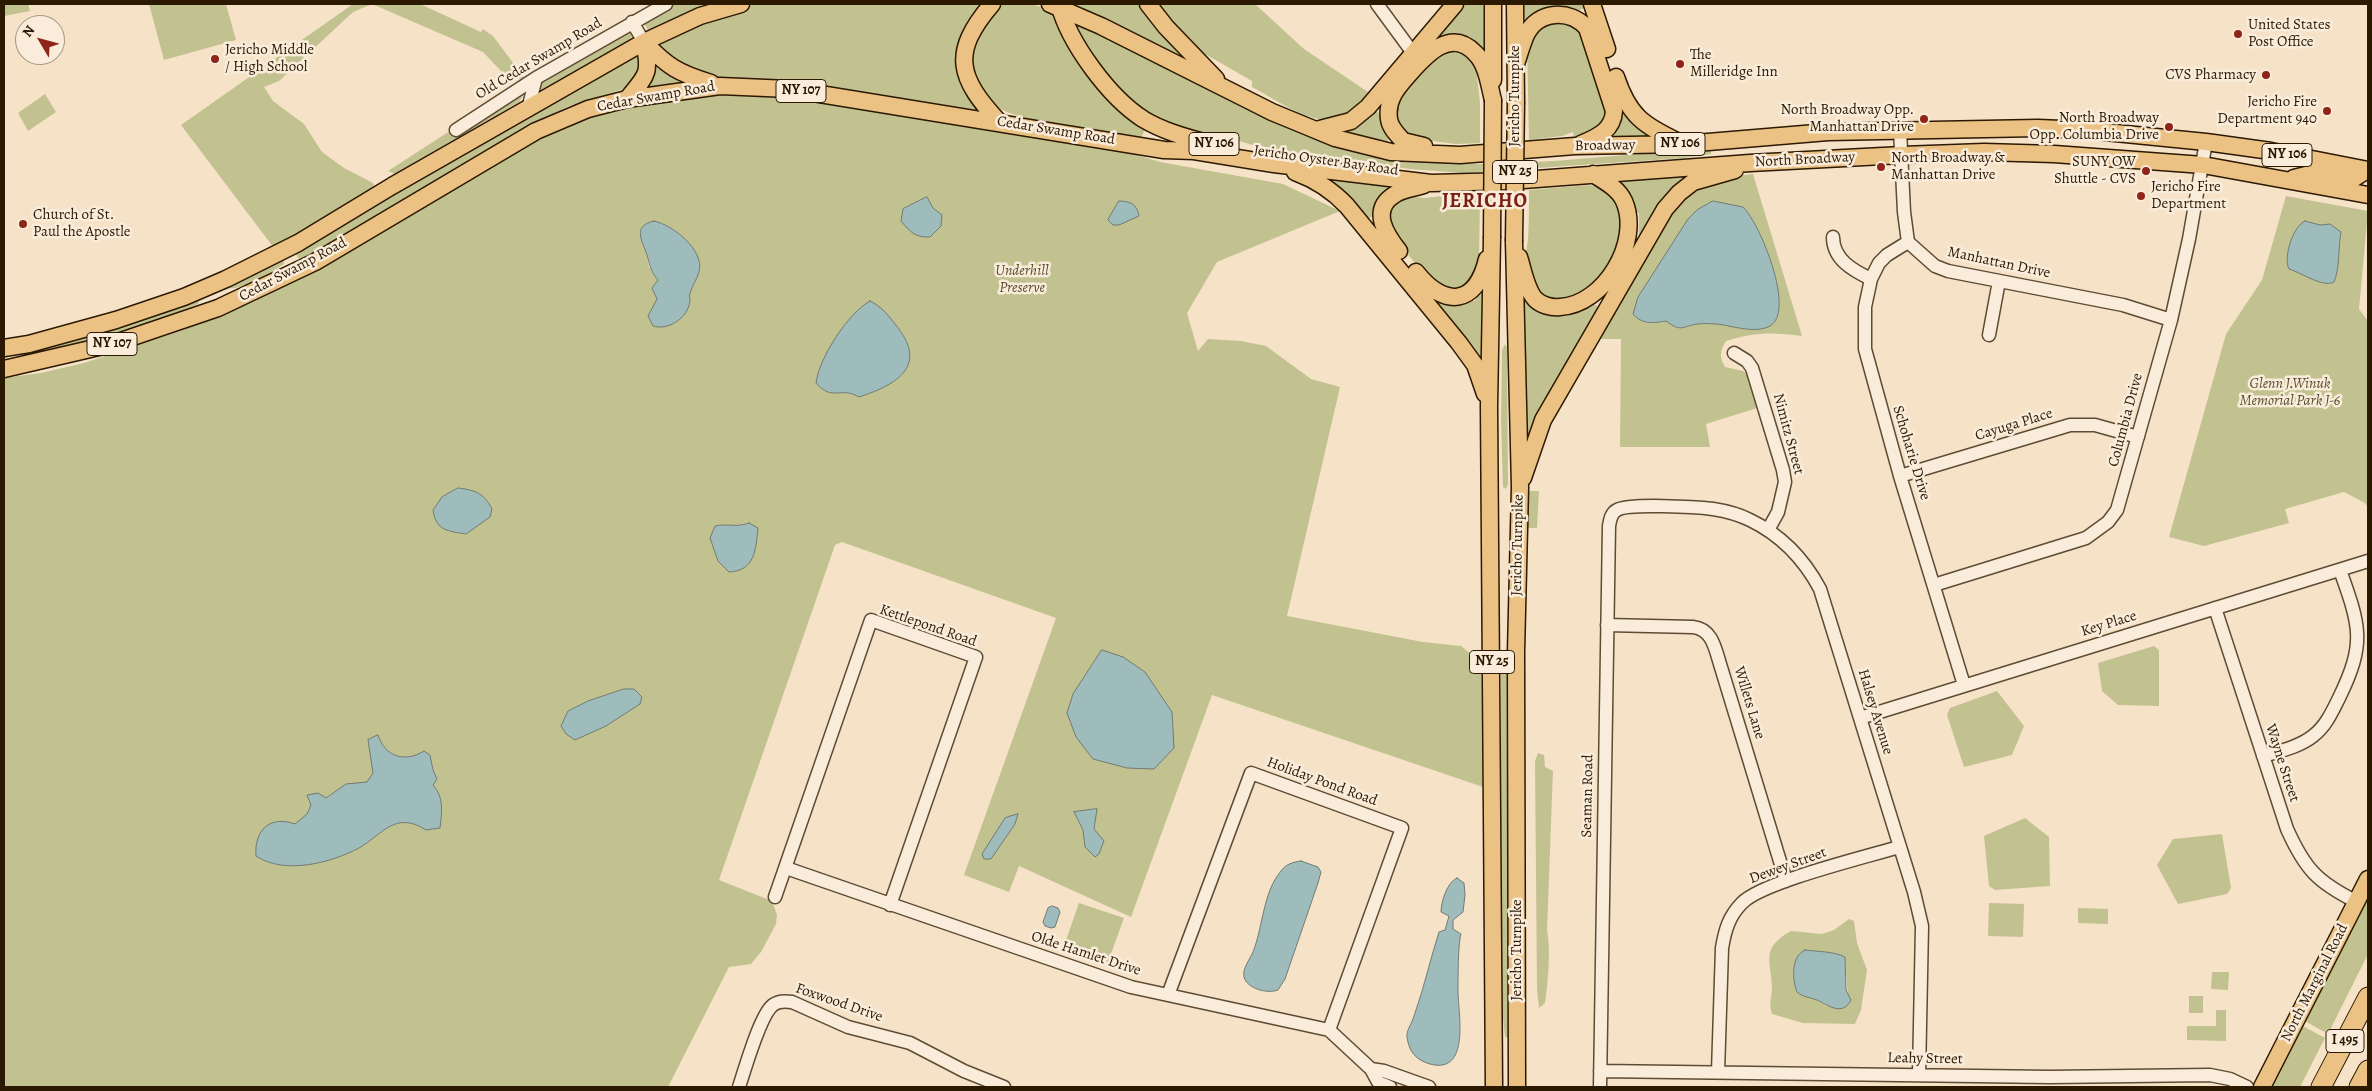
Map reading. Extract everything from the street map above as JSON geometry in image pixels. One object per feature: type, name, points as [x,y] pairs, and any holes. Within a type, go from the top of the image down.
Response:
[{"type":"highway","name":"I 495","points":[[2321,1087],[2368,997]]},
{"type":"highway","name":"I 495","points":[[2359,1087],[2368,1070]]},
{"type":"main road","name":"Cedar Swamp Road","points":[[4,348],[29,344],[116,320],[184,297],[226,279],[298,242],[644,42],[700,16],[740,4]]},
{"type":"main road","points":[[992,4],[974,26],[967,41],[964,55],[970,87],[1000,123]]},
{"type":"main road","name":"NY 106","points":[[1148,4],[1166,27],[1225,88],[1272,112],[1335,138],[1391,152],[1460,155]]},
{"type":"main road","points":[[1316,130],[1351,121],[1368,107],[1455,4]]},
{"type":"main road","name":"Jericho Turnpike","points":[[1493,4],[1489,406],[1494,1087]]},
{"type":"main road","name":"Jericho Turnpike","points":[[1515,4],[1514,241],[1520,487],[1518,576],[1517,1087]]},
{"type":"main road","points":[[1592,4],[1628,107],[1650,129],[1684,144]]},
{"type":"main road","points":[[1056,5],[1225,88]]},
{"type":"main road","name":"Jericho Oyster Bay Road","points":[[1056,5],[1079,48],[1106,87],[1143,119],[1181,136],[1224,147],[1285,157],[1428,175],[1510,181]]},
{"type":"main road","points":[[1516,64],[1527,34],[1539,19],[1557,14],[1569,15],[1582,22],[1587,28],[1612,98],[1614,117],[1608,129],[1594,139],[1575,146]]},
{"type":"main road","points":[[644,42],[664,63],[680,73],[720,86]]},
{"type":"main road","points":[[627,99],[644,79],[649,65],[644,42]]},
{"type":"main road","points":[[1460,155],[1446,150],[1403,141],[1389,120],[1389,104],[1392,95],[1430,51],[1448,44],[1461,45],[1476,53],[1482,62],[1493,100]]},
{"type":"main road","name":"Cedar Swamp Road","points":[[4,369],[112,344],[218,308],[315,262],[536,131],[588,109],[627,99],[720,86],[789,88],[1164,150],[1194,151],[1274,164],[1431,183],[1510,181]]},
{"type":"main road","name":"NY 106","points":[[1900,130],[2038,128],[2085,130],[2206,142],[2271,151],[2368,170]]},
{"type":"main road","name":"Broadway","points":[[1460,155],[1575,146],[1684,144],[1819,133],[1900,130]]},
{"type":"main road","name":"North Broadway","points":[[1510,181],[1750,163],[1984,152],[2044,153],[2203,165],[2368,195]]},
{"type":"main road","points":[[1520,487],[1543,420],[1665,209],[1692,182],[1731,172],[1750,163]]},
{"type":"main road","points":[[1274,164],[1308,177],[1339,197],[1347,206],[1475,365],[1489,406]]},
{"type":"main road","points":[[2288,179],[2318,172],[2353,180],[2368,170]]},
{"type":"main road","points":[[1514,241],[1530,292],[1540,302],[1552,308],[1569,307],[1579,303],[1598,290],[1619,262],[1624,248],[1628,215],[1624,201],[1618,192],[1593,174]]},
{"type":"main road","points":[[1431,183],[1394,194],[1382,209],[1381,220],[1386,236],[1430,289],[1438,294],[1454,297],[1467,294],[1483,278],[1492,238]]},
{"type":"main road","points":[[1491,574],[1518,576]]},
{"type":"main road","name":"North Marginal Road","points":[[2262,1087],[2368,878]]},
{"type":"street","name":"Old Cedar Swamp Road","points":[[456,130],[536,78],[666,4]]},
{"type":"street","points":[[1377,4],[1413,53]]},
{"type":"street","points":[[632,22],[644,42]]},
{"type":"street","points":[[528,109],[536,78]]},
{"type":"street","points":[[1900,130],[1904,212],[1908,242]]},
{"type":"street","name":"Columbia Drive","points":[[1934,584],[2075,542],[2097,532],[2108,522],[2116,510],[2171,320],[2189,239],[2206,142]]},
{"type":"street","points":[[1833,237],[1833,247],[1845,264],[1871,279]]},
{"type":"street","name":"Schoharie Drive","points":[[1908,242],[1887,255],[1871,279],[1865,308],[1864,349],[1900,476],[1964,685]]},
{"type":"street","name":"Manhattan Drive","points":[[1908,242],[1935,266],[1948,271],[2123,305],[2171,320]]},
{"type":"street","points":[[1989,335],[1999,281]]},
{"type":"street","name":"Nimitz Street","points":[[1734,353],[1747,361],[1752,368],[1783,470],[1784,495],[1768,530]]},
{"type":"street","name":"Cayuga Place","points":[[1900,476],[2070,425],[2095,425],[2138,437]]},
{"type":"street","name":"Halsey Avenue","points":[[1619,509],[1630,506],[1712,509],[1735,514],[1768,530],[1788,546],[1803,562],[1820,589],[1922,926],[1919,1075]]},
{"type":"street","name":"Seaman Road","points":[[1600,1087],[1610,519],[1619,509]]},
{"type":"street","name":"Key Place","points":[[1860,718],[2368,561]]},
{"type":"street","points":[[2264,756],[2302,743],[2313,736],[2325,724],[2352,671],[2357,650],[2357,625],[2340,570]]},
{"type":"street","name":"Wayne Street","points":[[2215,608],[2287,829],[2299,856],[2319,879],[2356,902]]},
{"type":"street","name":"Kettlepond Road","points":[[775,897],[871,620],[976,657],[890,905]]},
{"type":"street","name":"Willets Lane","points":[[1607,625],[1693,627],[1700,628],[1708,634],[1720,664],[1786,881]]},
{"type":"street","name":"Holiday Pond Road","points":[[1168,995],[1251,773],[1402,828],[1329,1030]]},
{"type":"street","name":"Dewey Street","points":[[1718,1072],[1722,948],[1725,930],[1731,917],[1747,899],[1763,889],[1899,847]]},
{"type":"street","name":"Olde Hamlet Drive","points":[[786,868],[1131,987],[1329,1030]]},
{"type":"street","name":"Foxwood Drive","points":[[739,1087],[764,1016],[775,1003],[784,1001],[792,1002],[848,1026],[910,1043],[964,1071],[1004,1087]]},
{"type":"street","points":[[1329,1030],[1371,1069],[1378,1082],[1390,1087]]},
{"type":"street","points":[[1371,1069],[1384,1071],[1430,1087]]},
{"type":"street","name":"Leahy Street","points":[[1600,1071],[2079,1077],[2210,1075],[2230,1079],[2247,1087]]},
{"type":"green space","points":[[4,4],[28,4],[30,11],[4,16]]},
{"type":"green space","points":[[149,4],[226,4],[236,40],[164,60]]},
{"type":"green space","points":[[353,4],[372,4],[353,12],[279,81],[264,87],[273,101],[304,124],[322,152],[344,168],[373,183],[375,189],[277,252],[181,125]]},
{"type":"green space","points":[[372,4],[420,4],[481,32],[483,29],[493,36],[528,83],[501,71],[483,52]]},
{"type":"green space","points":[[676,4],[720,4],[649,32],[645,25],[647,20]]},
{"type":"green space","points":[[755,4],[984,4],[960,43],[983,114],[777,80],[719,78],[697,74],[674,61],[654,42]]},
{"type":"green space","points":[[999,4],[1031,4],[1057,12],[1146,127],[1141,138],[1044,123],[1007,112],[987,100],[981,94],[973,78],[969,52],[976,35]]},
{"type":"green space","points":[[1064,4],[1142,4],[1192,63]]},
{"type":"green space","points":[[1155,4],[1255,4],[1304,49],[1368,92],[1359,107],[1352,114],[1340,119],[1327,120],[1300,113],[1252,87],[1252,81],[1198,50]]},
{"type":"green space","points":[[1460,4],[1488,4],[1488,60],[1435,40]]},
{"type":"green space","points":[[1523,4],[1587,4],[1588,6],[1576,12],[1563,8],[1551,8],[1528,20],[1523,18]]},
{"type":"green space","points":[[1554,19],[1581,29],[1609,115],[1588,137],[1574,138],[1573,132],[1562,136],[1529,140],[1527,46],[1531,34]]},
{"type":"green space","points":[[1076,20],[1269,121],[1294,132],[1345,149],[1388,158],[1474,164],[1517,163],[1691,150],[1711,151],[1711,154],[1684,158],[1463,173],[1410,169],[1265,149],[1233,139],[1224,134],[1223,143],[1168,126],[1132,103],[1102,73],[1072,23]]},
{"type":"green space","points":[[628,31],[632,36],[629,43],[543,94],[537,93],[538,82]]},
{"type":"green space","points":[[1457,47],[1481,70],[1477,77],[1480,102],[1480,143],[1420,142],[1409,139],[1393,117],[1396,97],[1434,54]]},
{"type":"green space","points":[[635,53],[646,58],[630,87],[569,106],[553,114],[303,259],[298,258],[296,254],[365,213],[391,194]]},
{"type":"green space","points":[[657,62],[693,84],[648,90],[646,87],[656,70]]},
{"type":"green space","points":[[527,89],[519,102],[395,174],[388,171],[456,127]]},
{"type":"green space","name":"Underhill Preserve","points":[[706,93],[803,97],[1121,150],[1160,162],[1283,184],[1340,211],[1217,262],[1187,313],[1198,351],[1208,339],[1241,341],[1266,346],[1311,379],[1340,387],[1287,616],[1423,642],[1461,646],[1492,671],[1492,790],[1212,695],[1131,917],[1019,866],[1009,892],[964,875],[1056,618],[842,542],[835,545],[719,880],[772,901],[777,915],[776,924],[761,952],[751,964],[729,967],[668,1087],[4,1087],[4,378],[41,373],[84,363],[180,331],[253,302],[549,131],[602,112]],"holes":[[[673,229],[690,245],[699,271],[689,295],[690,301],[648,316],[658,298],[655,295],[658,280],[649,267],[646,251]]]},
{"type":"green space","points":[[45,94],[56,112],[28,131],[18,113]]},
{"type":"green space","points":[[1371,108],[1382,115],[1390,136],[1388,141],[1370,139],[1336,130]]},
{"type":"green space","points":[[1624,111],[1650,133],[1649,136],[1603,140],[1619,113]]},
{"type":"green space","points":[[1700,173],[1644,237],[1639,236],[1639,213],[1632,212],[1617,185],[1618,179]]},
{"type":"green space","points":[[1753,174],[1802,336],[1764,334],[1726,341],[1721,354],[1723,363],[1725,367],[1743,371],[1747,374],[1757,408],[1706,424],[1710,447],[1620,447],[1621,339],[1595,339],[1682,197],[1713,179]]},
{"type":"green space","points":[[1329,179],[1394,186],[1375,216],[1365,219],[1329,183]]},
{"type":"green space","points":[[1589,185],[1611,194],[1617,203],[1621,216],[1620,238],[1612,260],[1599,278],[1583,292],[1566,301],[1549,301],[1535,291],[1526,270],[1529,190]]},
{"type":"green space","points":[[1480,192],[1479,264],[1472,281],[1454,291],[1431,283],[1387,228],[1390,202],[1408,196],[1425,198]]},
{"type":"green space","name":"Glenn J.Winuk Memorial Park J-6","points":[[2286,196],[2368,211],[2359,309],[2368,321],[2368,508],[2365,503],[2344,492],[2285,509],[2289,523],[2204,546],[2169,537],[2226,334],[2262,280]],"holes":[[[2305,221],[2341,232],[2336,267],[2317,280],[2289,269],[2289,249]]]},
{"type":"green space","points":[[283,258],[284,264],[255,281],[239,287],[223,288]]},
{"type":"green space","points":[[1522,290],[1531,303],[1590,302],[1601,308],[1528,436],[1526,436]]},
{"type":"green space","points":[[1479,292],[1483,293],[1486,378],[1425,293],[1466,302],[1475,301]]},
{"type":"green space","points":[[200,298],[198,304],[126,333],[7,361],[74,337]]},
{"type":"green space","points":[[1505,344],[1507,348],[1508,484],[1506,489],[1503,487],[1501,421],[1502,350]]},
{"type":"green space","points":[[1519,491],[1539,491],[1537,528],[1519,528]]},
{"type":"green space","points":[[2154,646],[2159,650],[2159,706],[2118,705],[2102,691],[2098,663]]},
{"type":"green space","points":[[1505,655],[1509,692],[1509,1038],[1505,1037],[1501,998],[1501,657]]},
{"type":"green space","points":[[1997,691],[2024,726],[2012,755],[1964,767],[1947,715],[1950,708]]},
{"type":"green space","points":[[1538,753],[1544,755],[1545,767],[1553,771],[1547,930],[1549,966],[1545,1003],[1539,1008],[1537,989],[1535,761]]},
{"type":"green space","points":[[2025,818],[2049,837],[2050,886],[1995,890],[1989,886],[1984,836]]},
{"type":"green space","points":[[2222,834],[2231,888],[2227,894],[2178,904],[2157,865],[2173,839]]},
{"type":"green space","points":[[2368,889],[2368,954],[2328,1034],[2303,1020]]},
{"type":"green space","points":[[1079,903],[1124,918],[1108,962],[1064,946]]},
{"type":"green space","points":[[1989,903],[2024,904],[2023,937],[1988,936]]},
{"type":"green space","points":[[2078,908],[2108,909],[2108,924],[2078,923]]},
{"type":"green space","points":[[1849,919],[1854,921],[1857,943],[1867,970],[1861,1010],[1855,1024],[1803,1023],[1772,1014],[1770,1004],[1772,980],[1770,956],[1775,944],[1791,931],[1822,934],[1834,930]],"holes":[[[1813,951],[1834,953],[1845,957],[1848,998],[1826,1006],[1797,992],[1794,978]]]},
{"type":"green space","points":[[2212,972],[2229,972],[2228,990],[2211,989]]},
{"type":"green space","points":[[2189,996],[2203,996],[2203,1013],[2189,1013]]},
{"type":"green space","points":[[2216,1010],[2226,1010],[2226,1041],[2187,1040],[2187,1026],[2216,1026]]},
{"type":"green space","points":[[2301,1025],[2325,1038],[2300,1087],[2267,1087]]},
{"type":"water","points":[[927,197],[933,208],[942,215],[941,226],[930,237],[914,233],[901,221],[903,209]]},
{"type":"water","points":[[1119,201],[1132,204],[1137,209],[1139,216],[1119,225],[1113,225],[1108,220]]},
{"type":"water","points":[[1713,201],[1743,207],[1758,230],[1773,267],[1779,303],[1777,317],[1770,326],[1758,329],[1744,329],[1717,324],[1698,324],[1679,328],[1666,321],[1652,323],[1644,322],[1637,318],[1633,314],[1638,297],[1688,219],[1697,210]]},
{"type":"water","points":[[654,221],[662,223],[686,240],[697,255],[700,264],[685,313],[676,322],[665,327],[653,326],[648,316],[657,299],[652,288],[658,280],[651,269],[640,235],[647,223]]},
{"type":"water","points":[[2305,221],[2320,225],[2330,224],[2341,232],[2334,282],[2318,282],[2289,269],[2287,257],[2290,242],[2297,229]]},
{"type":"water","points":[[870,301],[887,314],[905,338],[909,351],[909,362],[905,371],[886,386],[859,397],[847,393],[827,392],[816,383],[823,361],[844,326],[861,307]]},
{"type":"water","points":[[458,488],[478,493],[486,499],[492,509],[490,517],[466,534],[444,529],[437,522],[433,510],[442,497]]},
{"type":"water","points":[[749,523],[758,528],[755,551],[744,568],[729,572],[718,561],[710,538],[715,526]]},
{"type":"water","points":[[1102,650],[1123,657],[1145,672],[1172,712],[1174,748],[1154,769],[1127,768],[1093,759],[1076,737],[1067,713],[1073,694]]},
{"type":"water","points":[[624,689],[634,689],[642,697],[640,704],[606,726],[575,740],[566,734],[561,726],[568,711],[588,701]]},
{"type":"water","points":[[378,735],[385,748],[396,756],[410,757],[424,751],[430,755],[437,779],[433,785],[441,800],[440,828],[426,830],[415,824],[397,823],[382,831],[359,848],[335,858],[308,865],[280,865],[267,862],[256,856],[258,839],[265,827],[271,823],[278,822],[295,824],[307,814],[311,805],[307,795],[318,793],[326,798],[346,784],[367,782],[373,773],[368,740]]},
{"type":"water","points":[[1097,809],[1094,829],[1104,841],[1099,854],[1095,857],[1085,847],[1083,830],[1074,812]]},
{"type":"water","points":[[1018,814],[1015,824],[991,859],[984,859],[982,854],[1005,818]]},
{"type":"water","points":[[1301,861],[1318,867],[1321,872],[1318,883],[1285,979],[1278,990],[1258,990],[1249,985],[1244,974],[1245,967],[1253,952],[1270,889],[1275,879],[1285,867]]},
{"type":"water","points":[[1457,878],[1464,883],[1465,895],[1463,912],[1453,920],[1453,929],[1461,934],[1458,970],[1459,1040],[1457,1051],[1452,1060],[1443,1065],[1430,1064],[1414,1055],[1409,1047],[1407,1035],[1421,995],[1439,932],[1445,930],[1449,916],[1441,912],[1443,898],[1450,884]]},
{"type":"water","points":[[1052,906],[1058,908],[1060,912],[1055,927],[1051,928],[1045,926],[1043,922],[1048,908]]},
{"type":"water","points":[[1805,950],[1831,953],[1845,957],[1846,990],[1851,1000],[1844,1008],[1831,1007],[1797,992],[1794,981],[1795,962],[1800,953]]},
{"type":"place","name":"United States Post Office","points":[[2238,34]]},
{"type":"place","name":"Jericho Middle / High School","points":[[215,59]]},
{"type":"place","name":"The Milleridge Inn","points":[[1680,64]]},
{"type":"place","name":"CVS Pharmacy","points":[[2266,75]]},
{"type":"place","name":"Jericho Fire Department 940","points":[[2327,111]]},
{"type":"place","name":"North Broadway Opp. Manhattan Drive","points":[[1924,119]]},
{"type":"place","name":"North Broadway Opp. Columbia Drive","points":[[2169,127]]},
{"type":"place","name":"North Broadway & Manhattan Drive","points":[[1881,167]]},
{"type":"place","name":"SUNY OW Shuttle - CVS","points":[[2146,171]]},
{"type":"place","name":"Jericho Fire Department","points":[[2141,196]]},
{"type":"place","name":"Church of St. Paul the Apostle","points":[[23,224]]},
{"type":"district","name":"JERICHO","points":[[1485,202]]}]
